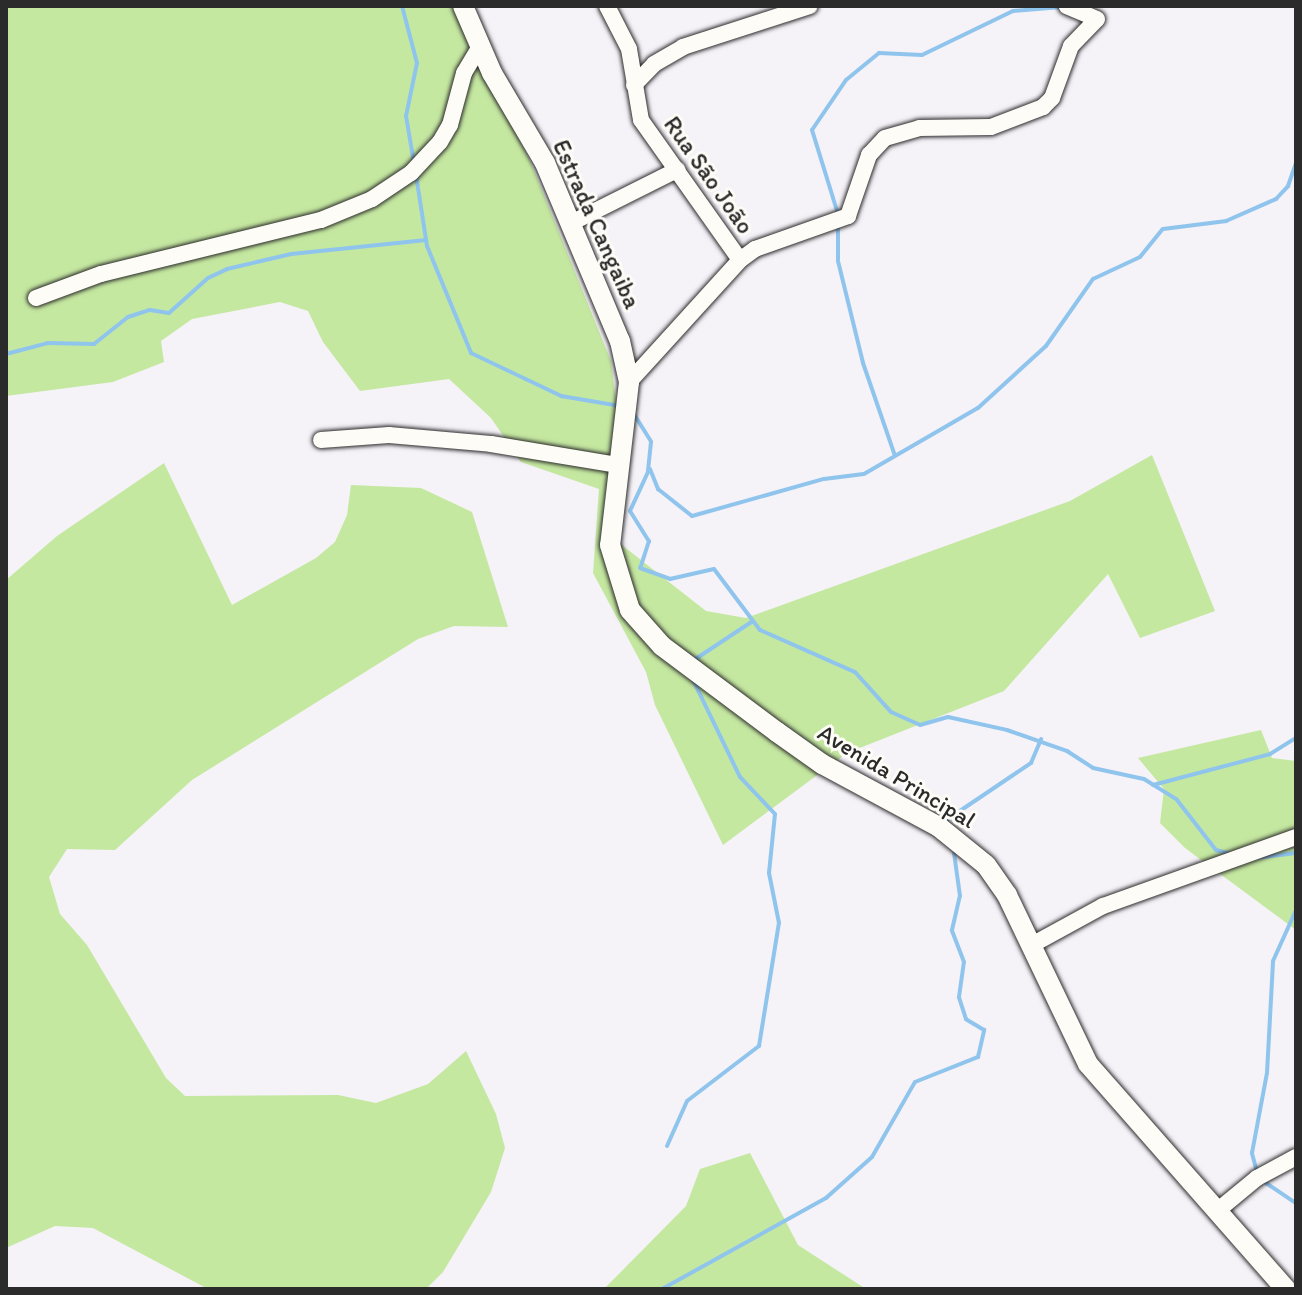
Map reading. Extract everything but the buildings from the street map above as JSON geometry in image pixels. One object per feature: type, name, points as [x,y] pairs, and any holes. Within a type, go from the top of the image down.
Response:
[{"type":"street","name":"Estrada Cangaiba","points":[[463,6],[480,46],[545,163],[614,324],[629,382]]},
{"type":"street","name":"Rua São João","points":[[607,6],[625,37],[641,120],[740,260],[629,382]]},
{"type":"street","points":[[634,85],[654,64],[683,47],[810,6]]},
{"type":"street","points":[[740,260],[755,249],[848,216],[869,155],[885,138],[919,128],[991,127],[1043,107],[1052,98],[1071,46],[1097,19],[1067,6]]},
{"type":"street","points":[[36,298],[101,274],[334,216],[372,199],[411,173],[440,142],[450,125],[464,73],[480,46]]},
{"type":"street","points":[[571,223],[677,170]]},
{"type":"street","name":"Avenida Principal","points":[[629,382],[618,465],[611,558],[625,600],[644,629],[822,764],[965,846],[1000,883],[1094,1073],[1286,1289]]},
{"type":"street","points":[[321,440],[389,435],[618,465]]},
{"type":"street","points":[[1030,946],[1103,906],[1296,837]]},
{"type":"street","points":[[1217,1211],[1257,1178],[1296,1157]]},
{"type":"green space","points":[[6,6],[453,6],[531,163],[611,361],[617,409],[618,542],[706,611],[746,618],[1070,501],[1152,455],[1215,611],[1140,638],[1108,574],[1004,691],[847,753],[723,845],[655,705],[646,672],[593,573],[599,489],[521,462],[491,418],[449,379],[360,391],[323,342],[308,311],[280,302],[192,319],[161,341],[164,362],[113,382],[6,396]]},
{"type":"green space","points":[[164,463],[232,605],[316,558],[335,542],[347,515],[351,485],[421,488],[472,512],[508,627],[454,626],[418,639],[192,780],[115,850],[67,849],[49,877],[60,914],[87,945],[166,1078],[185,1096],[338,1095],[376,1103],[428,1084],[466,1051],[496,1114],[505,1148],[491,1192],[443,1272],[426,1289],[208,1289],[93,1228],[55,1226],[6,1248],[6,580],[57,536]]},
{"type":"green space","points":[[1261,730],[1272,758],[1296,761],[1296,930],[1185,848],[1160,823],[1164,789],[1138,758]]},
{"type":"green space","points":[[750,1153],[798,1245],[866,1289],[604,1289],[686,1206],[700,1169]]},
{"type":"waterway","points":[[402,6],[417,63],[406,116],[414,163]]},
{"type":"waterway","points":[[838,214],[812,130],[846,80],[879,53],[922,55],[1013,11],[1062,7]]},
{"type":"waterway","points":[[650,469],[658,489],[692,516],[824,479],[864,474],[978,408],[1046,346],[1093,279],[1140,257],[1163,229],[1226,221],[1276,199],[1288,186],[1296,163]]},
{"type":"waterway","points":[[416,175],[427,246],[471,353],[561,396],[620,406]]},
{"type":"waterway","points":[[838,223],[838,261],[863,363],[895,456]]},
{"type":"waterway","points":[[6,354],[48,343],[94,344],[128,317],[150,310],[169,313],[208,278],[227,269],[291,254],[426,240]]},
{"type":"waterway","points":[[632,411],[651,442],[648,472],[630,511],[649,541],[640,568],[670,579],[714,569],[760,630],[855,672],[891,712],[920,725],[948,717],[1007,730],[1067,751],[1093,768],[1144,779],[1177,800],[1216,850],[1231,854]]},
{"type":"waterway","points":[[697,658],[753,621]]},
{"type":"waterway","points":[[667,1146],[687,1101],[759,1046],[779,923],[769,873],[775,814],[740,777],[694,682]]},
{"type":"waterway","points":[[1153,785],[1270,754],[1296,738]]},
{"type":"waterway","points":[[945,821],[1031,763],[1041,739]]},
{"type":"waterway","points":[[662,1289],[826,1198],[872,1157],[915,1082],[978,1057],[984,1030],[966,1019],[959,997],[964,962],[952,930],[960,896],[954,853]]},
{"type":"waterway","points":[[1255,858],[1296,853]]},
{"type":"waterway","points":[[1257,1172],[1252,1153],[1267,1073],[1273,961],[1296,910]]},
{"type":"waterway","points":[[1266,1183],[1296,1203]]}]
